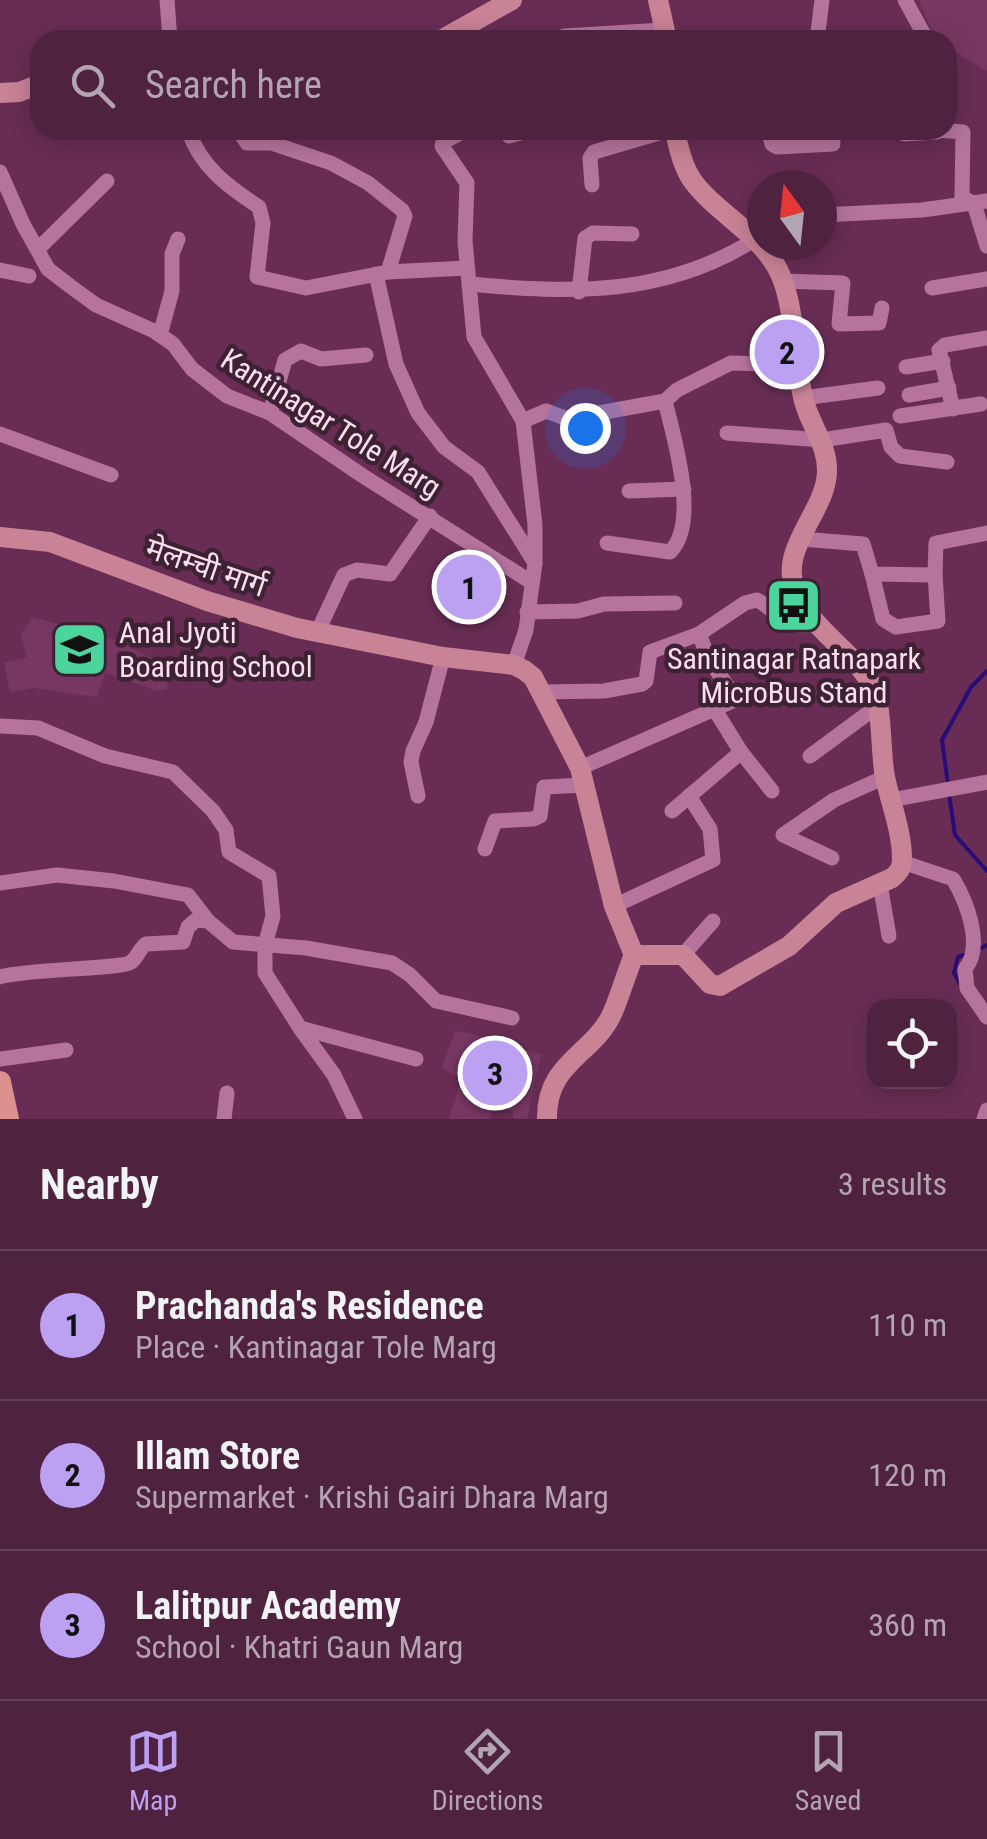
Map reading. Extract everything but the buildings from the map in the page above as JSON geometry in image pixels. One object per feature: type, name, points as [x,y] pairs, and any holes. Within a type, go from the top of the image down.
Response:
[{"type":"main road","points":[[459,30],[512,0]]},
{"type":"main road","points":[[658,0],[664,30]]},
{"type":"main road","points":[[0,94],[30,88]]},
{"type":"main road","points":[[676,140],[690,177],[708,199],[747,227]]},
{"type":"main road","points":[[634,955],[682,955],[710,984],[720,986],[789,946],[836,903],[900,872],[902,862],[879,737],[879,705],[872,684],[815,624],[794,586],[792,570],[801,539],[826,488],[828,468],[822,440],[803,398],[783,281],[771,260]]},
{"type":"main road","name":"मेलम्ची मार्ग","points":[[0,537],[50,542],[222,606],[318,632],[443,657],[514,665]]},
{"type":"main road","points":[[514,665],[532,677],[583,776],[614,906],[634,955],[612,1016],[557,1079],[548,1098],[547,1119]]},
{"type":"street","points":[[167,0],[169,30]]},
{"type":"street","points":[[818,30],[822,0]]},
{"type":"street","points":[[904,0],[921,30]]},
{"type":"street","points":[[957,132],[963,132],[962,197],[980,202]]},
{"type":"street","points":[[193,140],[205,165],[228,187],[259,207],[263,224],[256,277],[306,288],[382,273],[468,276],[580,292],[632,288],[722,260],[747,238]]},
{"type":"street","points":[[246,140],[271,143],[330,162],[368,182],[402,210],[405,216],[382,273],[396,364],[418,413],[444,447],[478,472],[535,563]]},
{"type":"street","points":[[447,140],[442,146],[467,182],[468,305],[474,337],[523,421],[535,525],[535,563],[526,630],[514,665]]},
{"type":"street","points":[[592,185],[590,158],[594,152],[637,140]]},
{"type":"street","points":[[771,140],[772,144],[787,147],[833,144],[833,140]]},
{"type":"street","name":"Kantinagar Tole Marg","points":[[0,172],[48,269],[96,305],[173,344],[192,369],[227,396],[270,412],[531,582]]},
{"type":"street","points":[[38,248],[107,181]]},
{"type":"street","points":[[837,214],[922,210],[980,202]]},
{"type":"street","points":[[980,202],[987,246]]},
{"type":"street","points":[[580,292],[585,238],[593,234],[632,234]]},
{"type":"street","points":[[160,336],[172,291],[172,254],[178,239]]},
{"type":"street","points":[[0,270],[29,276]]},
{"type":"street","points":[[932,288],[987,279]]},
{"type":"street","points":[[783,281],[844,283],[839,324],[879,324],[882,308]]},
{"type":"street","points":[[952,409],[940,350],[944,345],[987,338]]},
{"type":"street","points":[[270,412],[289,356],[300,351],[322,358],[366,355]]},
{"type":"street","points":[[906,367],[943,360]]},
{"type":"street","points":[[523,421],[546,411],[577,418],[666,401],[677,390],[731,363],[800,365]]},
{"type":"street","points":[[803,398],[878,388]]},
{"type":"street","points":[[909,394],[949,388]]},
{"type":"street","points":[[608,543],[670,552],[680,536],[684,489],[666,401]]},
{"type":"street","points":[[900,416],[980,404]]},
{"type":"street","points":[[727,433],[822,440],[886,430],[891,448],[900,456],[947,462]]},
{"type":"street","points":[[0,434],[111,475]]},
{"type":"street","points":[[628,491],[684,489]]},
{"type":"street","points":[[318,632],[344,575],[356,570],[390,574],[430,516]]},
{"type":"street","points":[[801,539],[863,544],[883,619],[896,627],[938,621],[936,543],[987,533]]},
{"type":"street","points":[[872,574],[936,574]]},
{"type":"street","points":[[541,692],[604,691],[642,684],[646,682],[650,652],[699,634],[757,600],[791,625],[804,628],[815,624]]},
{"type":"street","points":[[527,612],[578,610],[604,604],[676,603]]},
{"type":"street","points":[[485,849],[495,821],[540,816],[544,787],[583,776],[733,701],[734,696],[699,634]]},
{"type":"street","points":[[418,796],[411,762],[443,657]]},
{"type":"street","points":[[810,756],[879,705]]},
{"type":"street","points":[[715,710],[772,791]]},
{"type":"street","points":[[0,726],[38,728],[104,756],[173,772],[183,778],[226,830],[229,852],[269,876],[273,916],[265,945],[265,973],[334,1076],[355,1119]]},
{"type":"street","points":[[672,811],[741,752]]},
{"type":"street","points":[[832,858],[783,835],[834,800],[885,777]]},
{"type":"street","points":[[891,800],[987,782]]},
{"type":"street","points":[[614,906],[713,860],[710,829],[689,796]]},
{"type":"street","points":[[902,862],[953,878],[962,894],[980,955],[964,969],[967,988],[987,1017]]},
{"type":"street","points":[[0,883],[57,875],[188,895],[208,920],[234,942],[306,948],[392,964],[410,975],[436,1001],[512,1018]]},
{"type":"street","points":[[880,884],[889,936]]},
{"type":"street","points":[[0,976],[33,970],[112,968],[131,962],[146,944],[183,942],[188,927],[196,920],[208,920]]},
{"type":"street","points":[[682,955],[713,921]]},
{"type":"street","points":[[300,1028],[416,1059]]},
{"type":"street","points":[[0,1058],[66,1050]]},
{"type":"street","points":[[224,1119],[227,1093]]},
{"type":"street","points":[[984,1119],[987,1110]]},
{"type":"shaded area","points":[[919,0],[987,0],[987,71],[957,53],[957,30],[932,30]]},
{"type":"shaded area","name":"Anal Jyoti Boarding School","points":[[32,617],[116,640],[163,664],[168,689],[157,691],[105,672],[97,697],[34,688],[10,692],[4,662],[27,658],[21,635]]},
{"type":"shaded area","points":[[455,1031],[541,1054],[527,1119],[513,1118],[513,1111],[494,1106],[490,1119],[449,1119],[461,1079],[442,1068]]},
{"type":"waterway","points":[[948,784],[942,740],[971,687],[987,671]]},
{"type":"waterway","points":[[949,794],[955,835],[987,871]]},
{"type":"waterway","points":[[981,948],[987,945]]},
{"type":"waterway","points":[[960,984],[954,973],[958,957],[964,955]]},
{"type":"place","name":"Illam Store","points":[[787,352]]},
{"type":"place","name":"Prachanda's Residence","points":[[469,587]]},
{"type":"place","name":"Santinagar Ratnapark MicroBus Stand","points":[[794,605]]},
{"type":"place","name":"Anal Jyoti Boarding School","points":[[80,649]]},
{"type":"place","name":"Lalitpur Academy","points":[[495,1073]]}]
